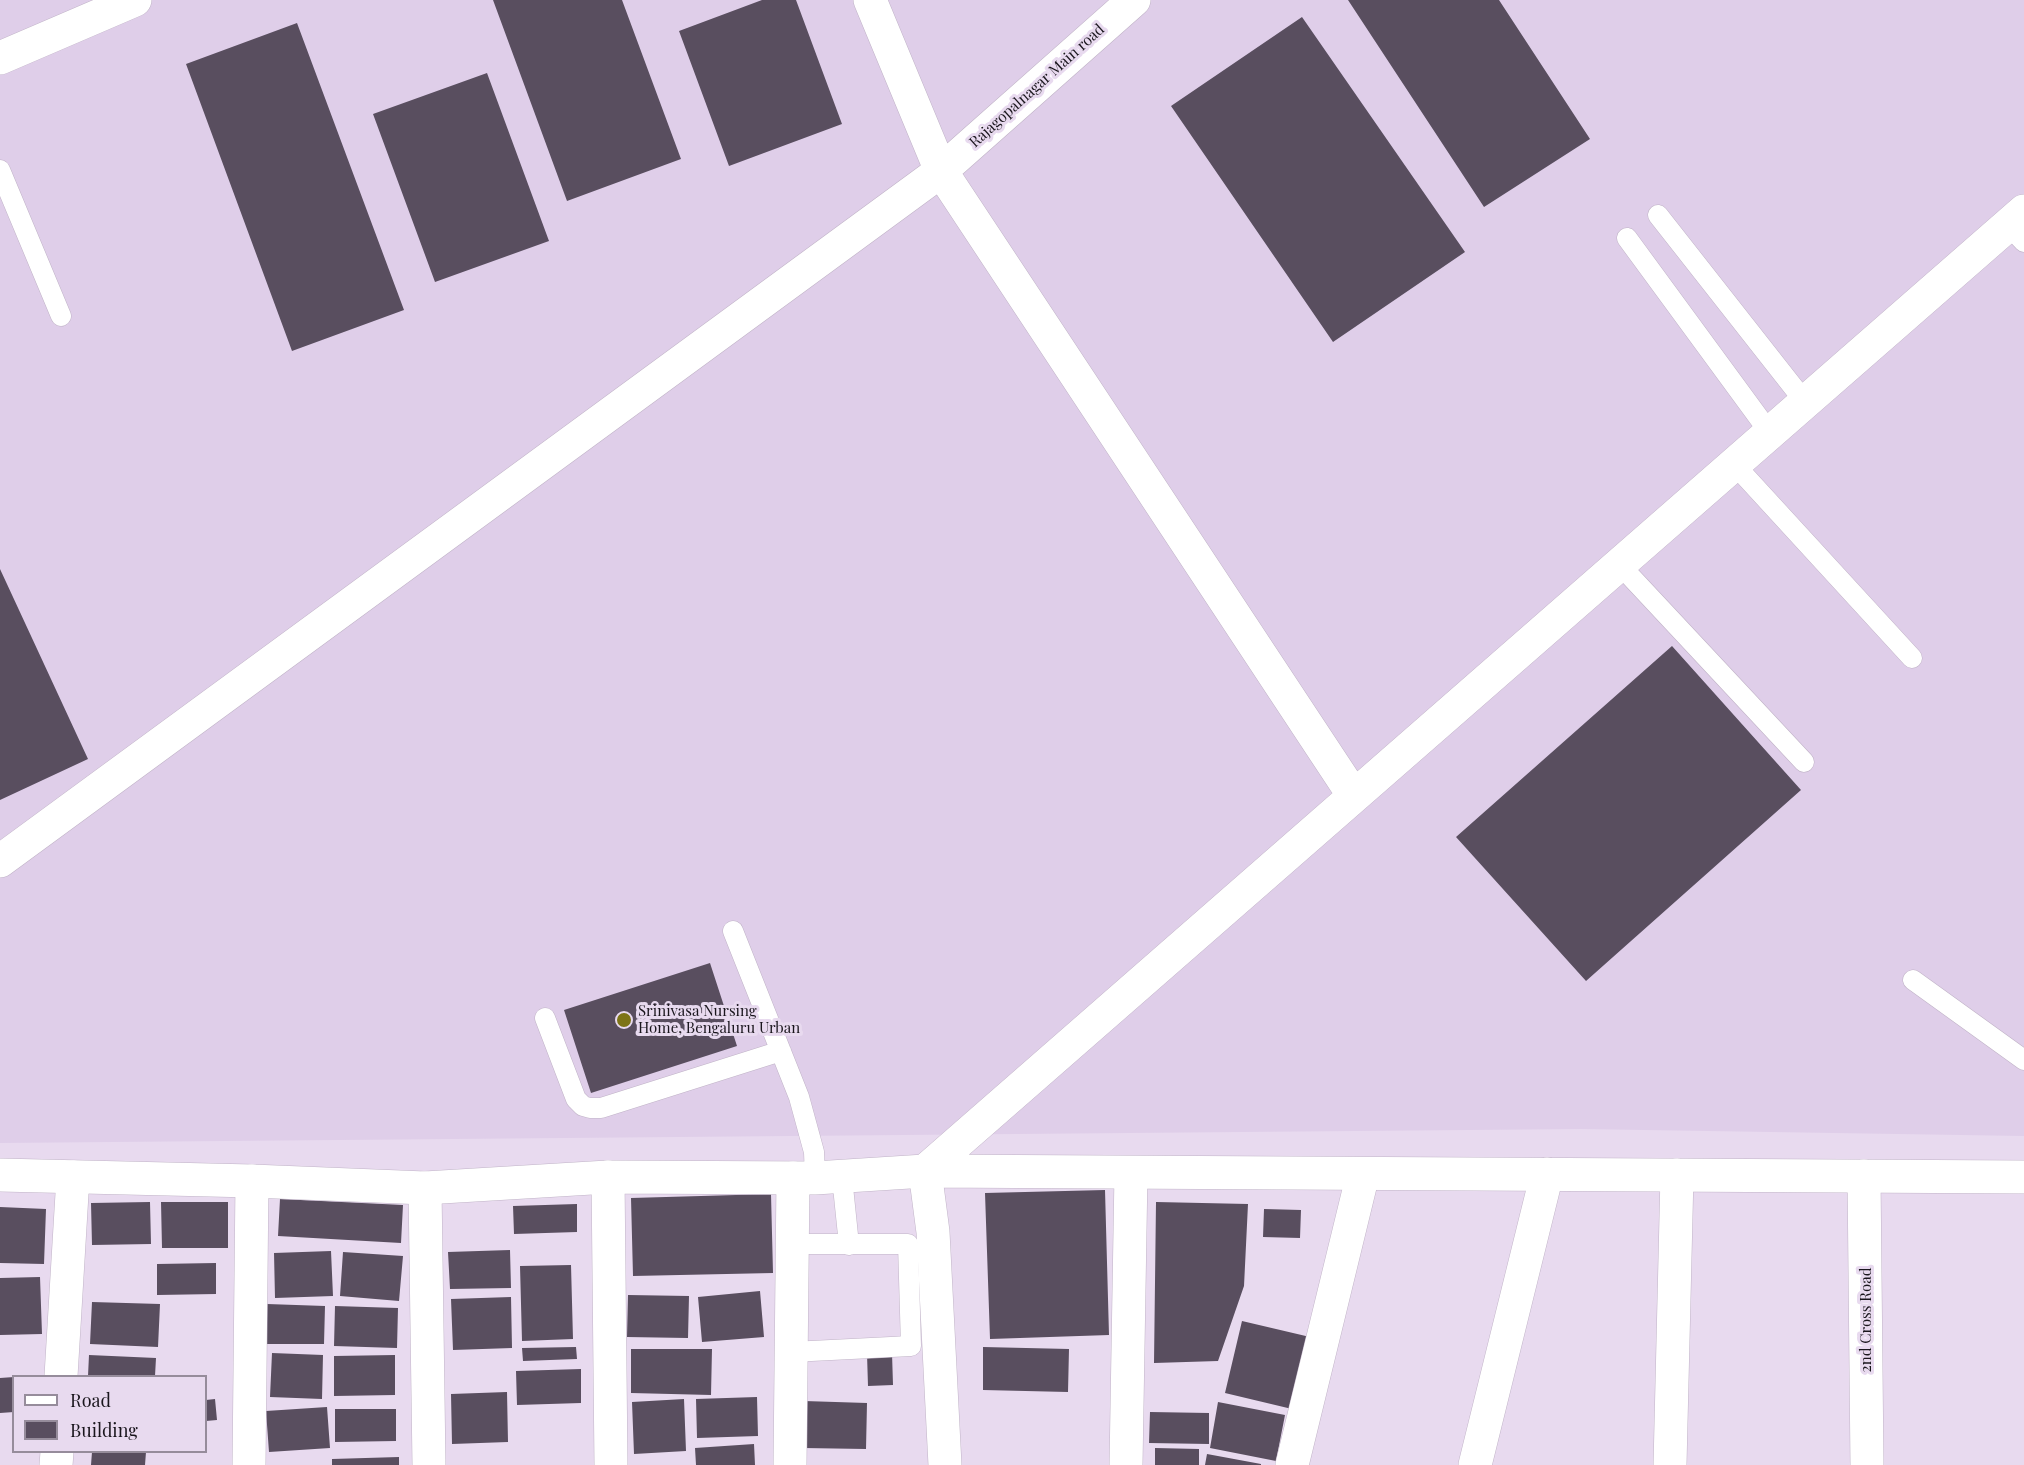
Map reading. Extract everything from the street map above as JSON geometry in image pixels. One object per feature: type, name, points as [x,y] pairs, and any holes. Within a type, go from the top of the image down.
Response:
[{"type":"street","points":[[0,58],[135,0]]},
{"type":"street","points":[[870,0],[941,171],[1354,796]]},
{"type":"street","name":"Rajagopalnagar Main road","points":[[0,861],[941,171],[1134,0]]},
{"type":"street","points":[[925,1171],[1805,402],[2019,226]]},
{"type":"street","points":[[925,1171],[933,1232],[945,1465]]},
{"type":"street","points":[[0,1175],[425,1188],[608,1177],[817,1178],[925,1171],[1864,1176],[2017,1171]]},
{"type":"street","points":[[1126,1465],[1131,1173]]},
{"type":"street","points":[[1292,1465],[1363,1173]]},
{"type":"street","points":[[1475,1465],[1547,1174]]},
{"type":"street","points":[[1670,1465],[1677,1175]]},
{"type":"street","name":"2nd Cross Road","points":[[1864,1176],[1867,1465]]},
{"type":"street","points":[[62,1375],[73,1177]]},
{"type":"street","points":[[608,1177],[611,1465]]},
{"type":"street","points":[[790,1465],[792,1244],[817,1178]]},
{"type":"street","points":[[249,1465],[252,1181]]},
{"type":"street","points":[[425,1188],[429,1465]]},
{"type":"lane","points":[[0,170],[61,316]]},
{"type":"lane","points":[[1658,215],[1805,402]]},
{"type":"lane","points":[[1627,238],[1770,433]]},
{"type":"lane","points":[[1734,465],[1912,658]]},
{"type":"lane","points":[[1619,564],[1804,762]]},
{"type":"lane","points":[[733,931],[799,1097],[814,1152],[817,1178],[849,1245]]},
{"type":"lane","points":[[1912,980],[2024,1060]]},
{"type":"lane","points":[[545,1018],[576,1099],[583,1106],[590,1108],[601,1108],[781,1051]]},
{"type":"lane","points":[[791,1352],[911,1346],[908,1244],[792,1244]]},
{"type":"shaded area","points":[[0,0],[2024,0],[2024,1136],[1581,1129],[0,1143]]},
{"type":"building","points":[[493,0],[622,0],[681,159],[567,201]]},
{"type":"building","points":[[762,0],[796,0],[842,124],[729,166],[679,31]]},
{"type":"building","points":[[1348,0],[1499,0],[1590,139],[1484,207]]},
{"type":"building","points":[[1302,17],[1465,252],[1333,342],[1171,106]]},
{"type":"building","points":[[297,23],[404,310],[292,351],[186,64]]},
{"type":"building","points":[[487,73],[549,241],[435,282],[373,114]]},
{"type":"building","points":[[0,569],[88,759],[0,800]]},
{"type":"building","points":[[1672,646],[1801,790],[1586,981],[1456,837]]},
{"type":"building","points":[[710,963],[737,1046],[591,1093],[564,1010]]},
{"type":"building","points":[[1105,1190],[1109,1335],[990,1339],[985,1193]]},
{"type":"building","points":[[771,1194],[773,1273],[633,1276],[631,1198]]},
{"type":"building","points":[[280,1199],[403,1205],[401,1243],[278,1236]]},
{"type":"building","points":[[150,1202],[151,1244],[92,1245],[91,1203]]},
{"type":"building","points":[[161,1202],[228,1202],[228,1248],[162,1248]]},
{"type":"building","points":[[1156,1202],[1248,1204],[1244,1286],[1218,1361],[1154,1363]]},
{"type":"building","points":[[577,1204],[577,1232],[514,1234],[513,1206]]},
{"type":"building","points":[[0,1207],[46,1209],[44,1264],[0,1263]]},
{"type":"building","points":[[1264,1209],[1301,1210],[1300,1238],[1263,1237]]},
{"type":"building","points":[[510,1250],[511,1288],[450,1289],[448,1252]]},
{"type":"building","points":[[331,1251],[333,1296],[275,1298],[274,1253]]},
{"type":"building","points":[[343,1252],[403,1256],[399,1301],[340,1296]]},
{"type":"building","points":[[216,1263],[216,1294],[157,1295],[157,1264]]},
{"type":"building","points":[[571,1265],[573,1339],[522,1341],[520,1266]]},
{"type":"building","points":[[40,1277],[42,1334],[0,1335],[0,1278]]},
{"type":"building","points":[[760,1291],[764,1337],[702,1342],[698,1297]]},
{"type":"building","points":[[628,1295],[689,1296],[688,1338],[627,1337]]},
{"type":"building","points":[[511,1297],[512,1348],[453,1350],[451,1299]]},
{"type":"building","points":[[92,1302],[160,1304],[158,1347],[90,1344]]},
{"type":"building","points":[[267,1304],[325,1306],[324,1344],[267,1344]]},
{"type":"building","points":[[335,1306],[398,1308],[397,1348],[334,1346]]},
{"type":"building","points":[[1242,1321],[1310,1337],[1292,1409],[1225,1393]]},
{"type":"building","points":[[576,1347],[577,1359],[523,1361],[522,1348]]},
{"type":"building","points":[[983,1347],[1069,1349],[1068,1392],[983,1390]]},
{"type":"building","points":[[631,1349],[712,1349],[711,1395],[631,1393]]},
{"type":"building","points":[[272,1353],[323,1355],[322,1399],[270,1397]]},
{"type":"building","points":[[892,1353],[893,1385],[868,1386],[867,1354]]},
{"type":"building","points":[[89,1355],[156,1358],[155,1375],[88,1375]]},
{"type":"building","points":[[395,1355],[395,1395],[334,1396],[334,1356]]},
{"type":"building","points":[[581,1369],[581,1403],[517,1405],[516,1371]]},
{"type":"building","points":[[12,1377],[12,1412],[0,1413],[0,1378]]},
{"type":"building","points":[[507,1392],[508,1442],[452,1444],[451,1394]]},
{"type":"building","points":[[757,1397],[758,1436],[697,1438],[696,1399]]},
{"type":"building","points":[[215,1399],[217,1420],[207,1421],[207,1400]]},
{"type":"building","points":[[684,1399],[686,1451],[634,1454],[632,1402]]},
{"type":"building","points":[[804,1401],[867,1403],[866,1449],[803,1448]]},
{"type":"building","points":[[1218,1402],[1285,1415],[1276,1461],[1210,1448]]},
{"type":"building","points":[[327,1407],[330,1448],[269,1452],[266,1411]]},
{"type":"building","points":[[335,1409],[396,1409],[396,1441],[335,1442]]},
{"type":"building","points":[[1150,1412],[1209,1413],[1209,1444],[1149,1443]]},
{"type":"building","points":[[754,1444],[755,1465],[696,1465],[695,1448]]},
{"type":"building","points":[[1155,1448],[1199,1449],[1199,1465],[1155,1465]]},
{"type":"building","points":[[92,1453],[146,1453],[145,1465],[91,1465]]},
{"type":"building","points":[[1207,1454],[1261,1464],[1261,1465],[1205,1465]]},
{"type":"building","points":[[399,1457],[399,1465],[332,1465],[332,1459]]},
{"type":"place","name":"Srinivasa Nursing Home, Bengaluru Urban","points":[[624,1020]]}]
